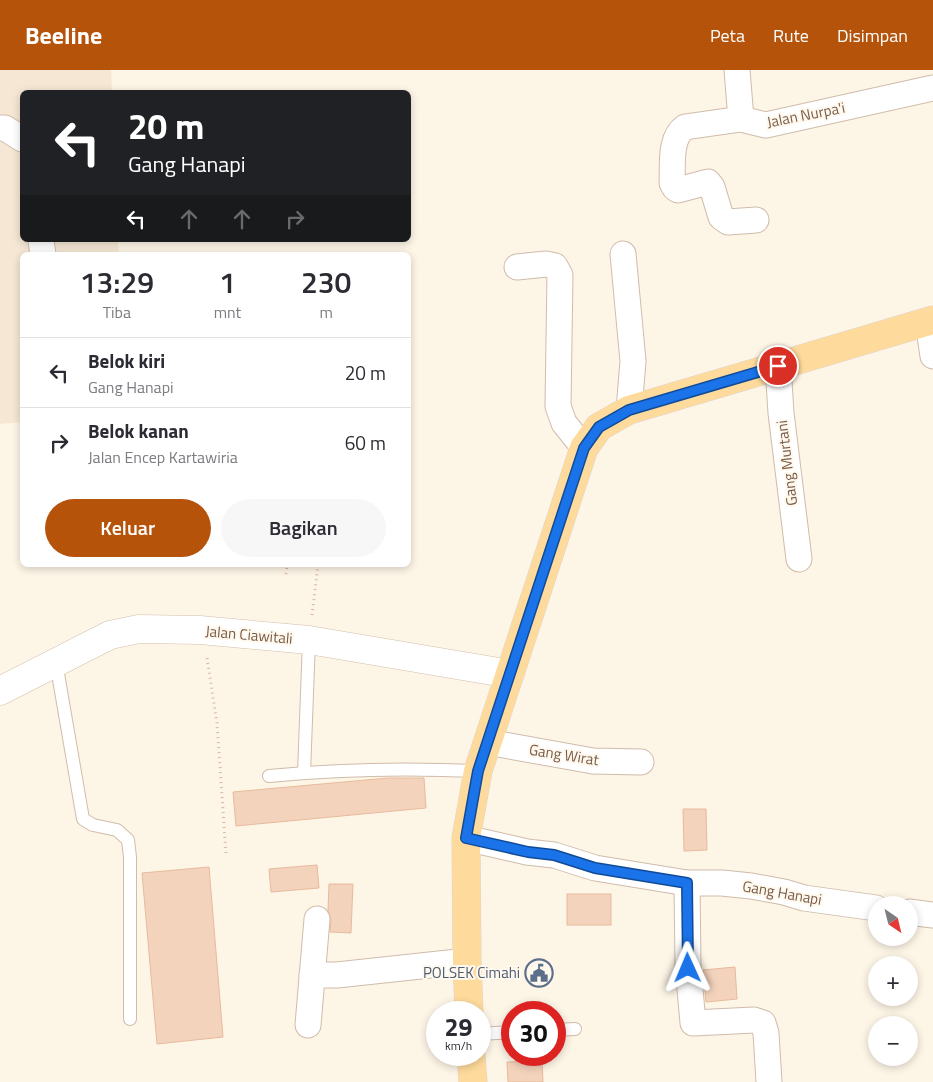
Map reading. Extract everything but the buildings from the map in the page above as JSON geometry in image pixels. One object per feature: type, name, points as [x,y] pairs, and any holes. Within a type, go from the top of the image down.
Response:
[{"type":"main road","points":[[469,1001],[466,838],[478,771],[584,448],[599,427],[629,410],[930,321]]},
{"type":"main road","name":"Jalan Ciawitali","points":[[0,691],[110,635],[139,629],[192,630],[309,640],[510,674]]},
{"type":"main road","points":[[472,1066],[473,1082]]},
{"type":"street","points":[[737,70],[740,119]]},
{"type":"street","name":"Jalan Nurpa'i","points":[[756,220],[728,222],[721,217],[712,187],[708,182],[678,190],[674,188],[672,183],[675,142],[679,132],[685,128],[740,119],[766,125],[933,88]]},
{"type":"street","points":[[0,128],[5,128],[20,138]]},
{"type":"street","points":[[623,254],[633,361],[629,410]]},
{"type":"street","points":[[517,267],[546,264],[555,266],[560,274],[558,406],[564,423],[584,448]]},
{"type":"street","points":[[930,321],[933,356]]},
{"type":"street","name":"Gang Murtani","points":[[778,366],[781,413],[798,559]]},
{"type":"street","name":"Gang Wirat","points":[[487,742],[593,761],[641,762]]},
{"type":"street","name":"Gang Hanapi","points":[[466,838],[528,852],[554,855],[595,868],[687,883],[722,883],[751,886],[804,898],[868,907]]},
{"type":"street","points":[[687,883],[688,968],[693,1023],[754,1020],[763,1023],[766,1033],[769,1082]]},
{"type":"street","points":[[918,914],[933,916]]},
{"type":"street","points":[[308,1025],[317,919]]},
{"type":"street","points":[[312,975],[337,975],[467,961]]},
{"type":"lane","points":[[304,773],[309,640]]},
{"type":"lane","points":[[56,662],[83,819],[93,825],[117,830],[128,840],[130,856],[130,1019]]},
{"type":"lane","points":[[268,776],[413,768],[478,771]]},
{"type":"lane","points":[[566,1029],[575,1029]]},
{"type":"path","points":[[286,574],[287,567]]},
{"type":"path","points":[[309,640],[318,567]]},
{"type":"path","points":[[192,630],[217,723],[226,854]]},
{"type":"shaded area","points":[[0,70],[111,70],[112,90],[20,90],[20,242],[118,242],[119,252],[20,252],[20,422],[0,424]]},
{"type":"place","name":"POLSEK Cimahi","points":[[539,973]]},
{"type":"route","points":[[688,968],[687,883],[595,868],[554,855],[528,852],[466,838],[478,771],[584,448],[599,427],[629,410],[778,366]]}]
